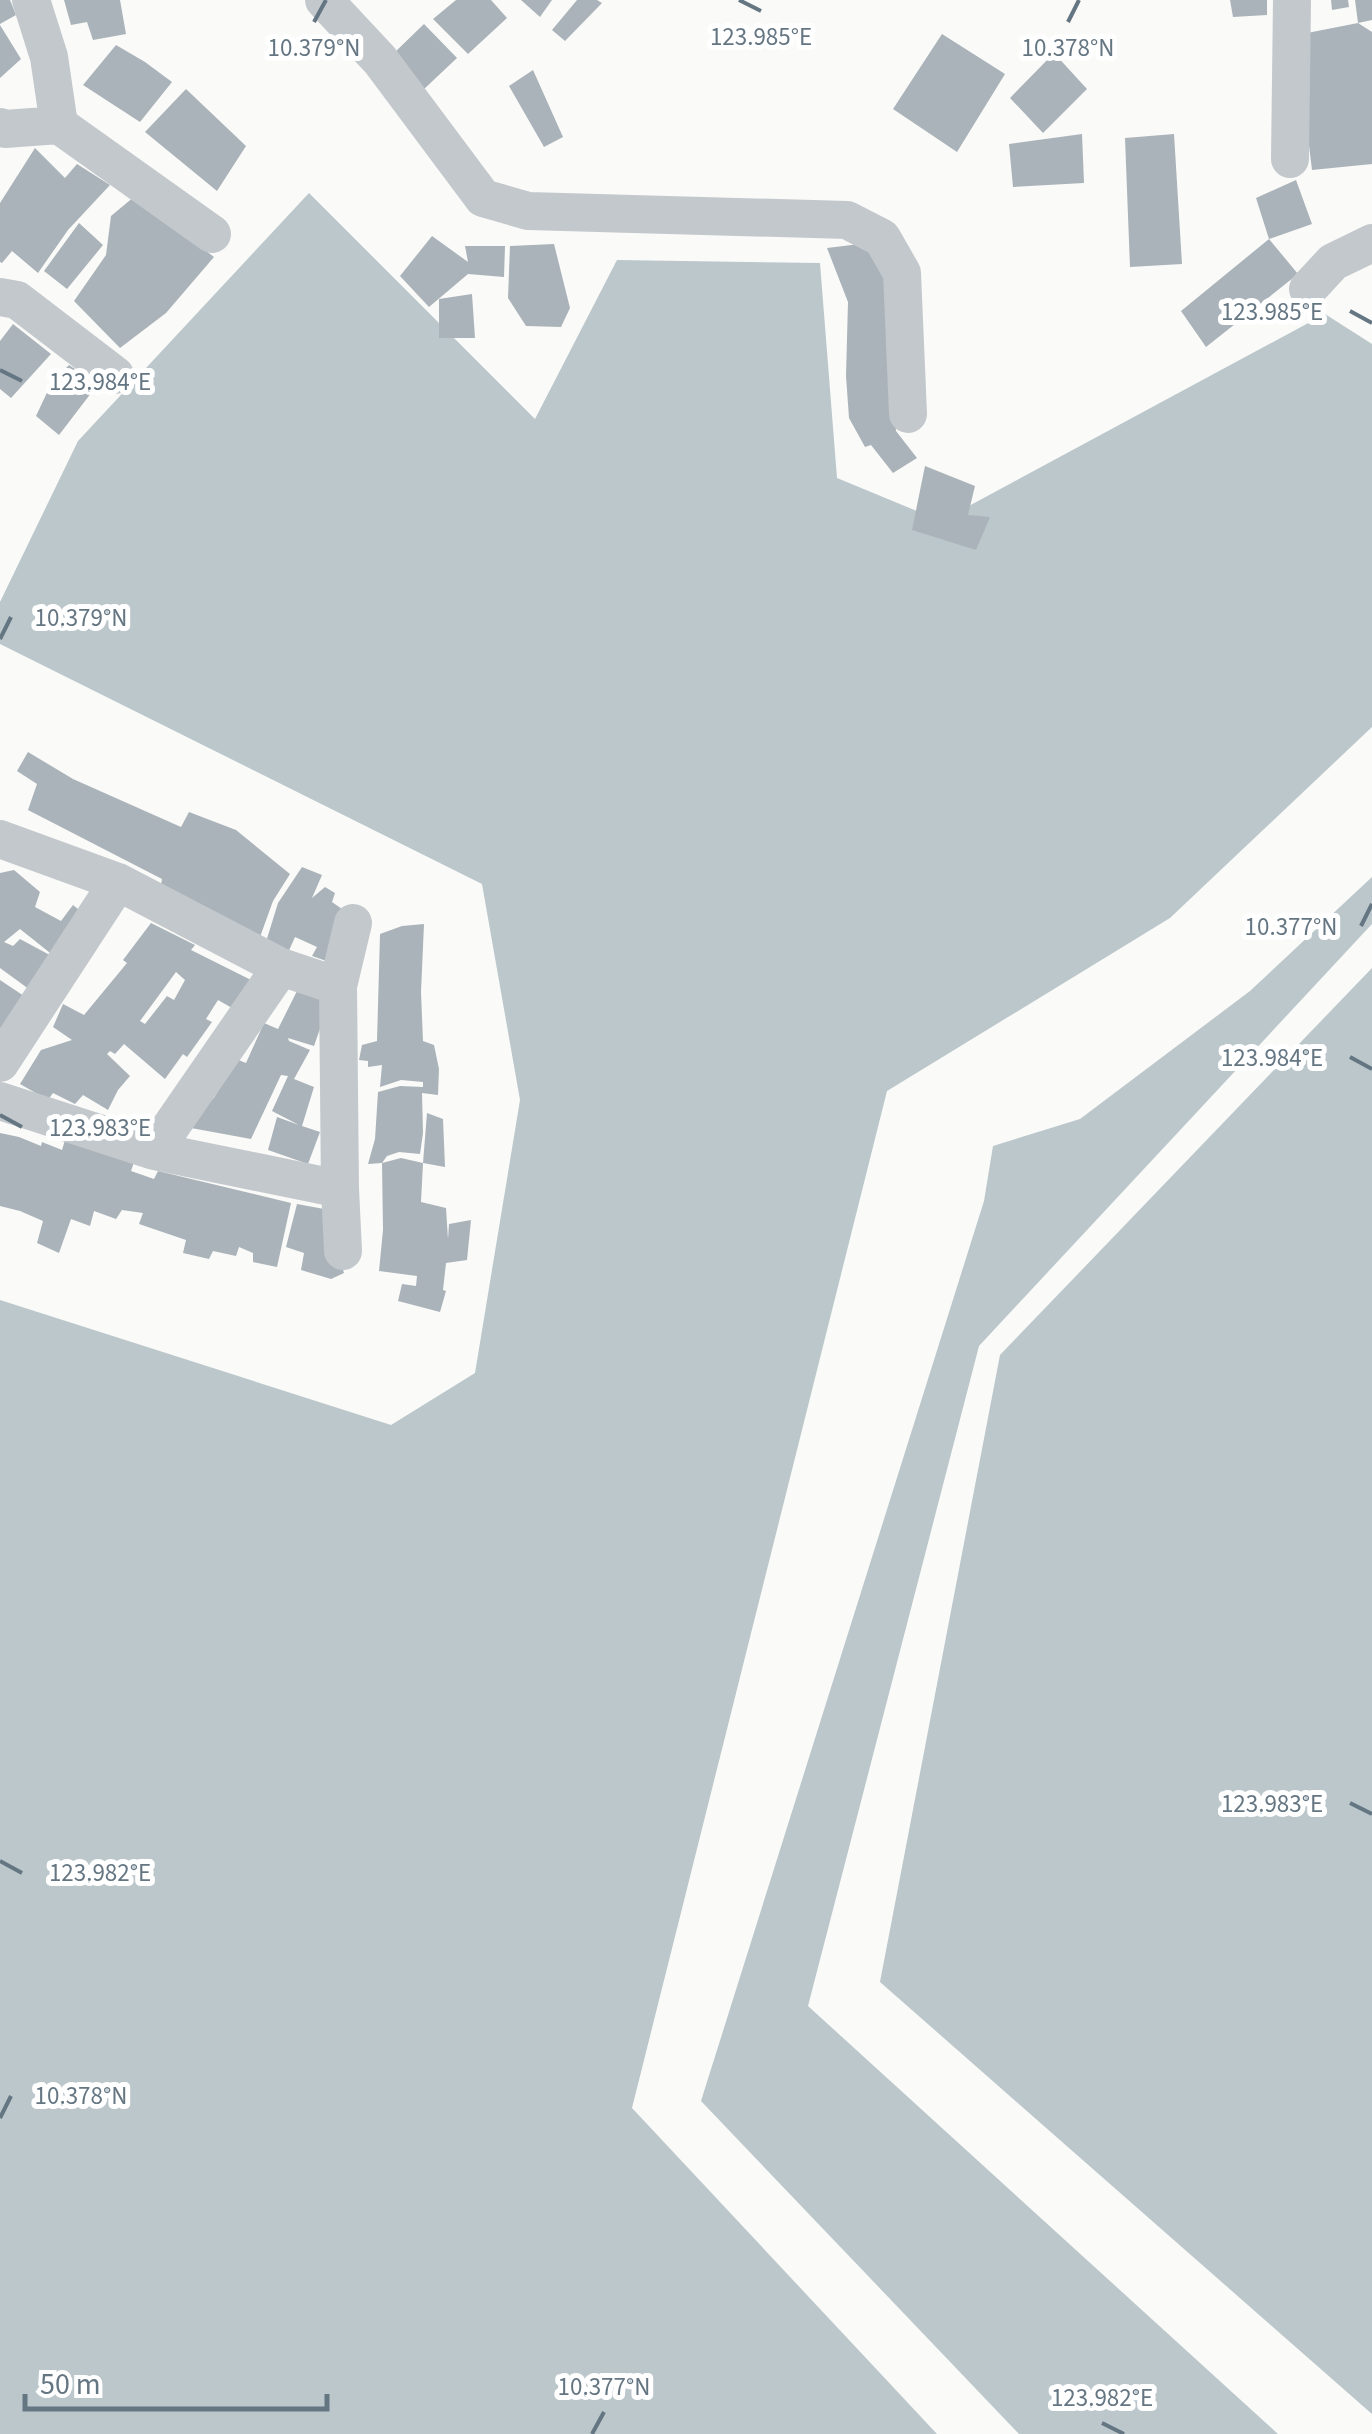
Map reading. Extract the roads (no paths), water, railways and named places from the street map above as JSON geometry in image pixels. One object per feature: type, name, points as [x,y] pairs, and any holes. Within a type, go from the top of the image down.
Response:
[{"type":"street","points":[[31,0],[49,56],[59,125]]},
{"type":"street","points":[[324,0],[380,60],[483,198],[528,211],[846,220],[882,238],[902,273],[908,414]]},
{"type":"street","points":[[1290,159],[1292,0]]},
{"type":"street","points":[[0,127],[59,125],[212,234]]},
{"type":"street","points":[[1308,290],[1333,262],[1372,243]]},
{"type":"street","points":[[0,298],[17,300],[115,375]]},
{"type":"street","points":[[0,839],[118,882],[281,967],[338,986]]},
{"type":"street","points":[[0,1064],[118,882]]},
{"type":"street","points":[[343,1251],[338,986],[353,923]]},
{"type":"street","points":[[154,1151],[281,967]]},
{"type":"street","points":[[0,1101],[154,1151],[340,1189]]}]
